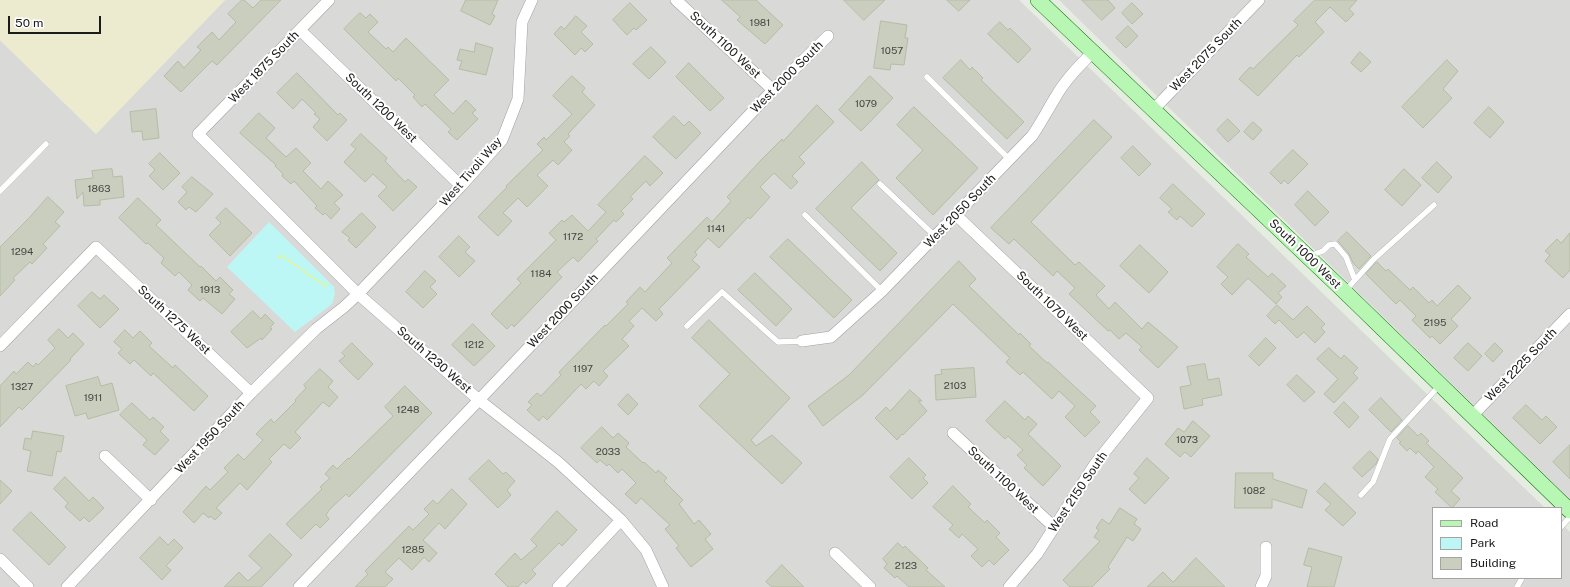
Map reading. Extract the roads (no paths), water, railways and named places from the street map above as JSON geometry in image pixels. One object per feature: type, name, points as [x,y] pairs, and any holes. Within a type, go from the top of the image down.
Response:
[{"type":"main road","name":"South 1000 West","points":[[1038,0],[1094,51],[1345,292],[1570,511]]},
{"type":"street","name":"West 1875 South","points":[[198,134],[329,0]]},
{"type":"street","name":"West Tivoli Way","points":[[358,294],[461,186],[502,140],[518,99],[522,22],[532,0]]},
{"type":"street","name":"South 1100 West","points":[[676,0],[773,90]]},
{"type":"street","name":"West 2075 South","points":[[1154,109],[1259,0]]},
{"type":"street","name":"South 1200 West","points":[[300,30],[461,186]]},
{"type":"street","name":"West 2000 South","points":[[299,587],[773,90],[828,36]]},
{"type":"street","name":"West 2050 South","points":[[802,341],[831,337],[882,291],[1032,136],[1044,119],[1055,97],[1072,73],[1094,51]]},
{"type":"street","name":"South 1230 West","points":[[198,134],[358,294],[479,400],[558,462],[621,520],[646,550],[663,587]]},
{"type":"street","name":"South 1070 West","points":[[956,215],[1148,398]]},
{"type":"street","name":"South 1275 West","points":[[0,346],[96,247],[251,393]]},
{"type":"street","name":"West 1950 South","points":[[67,587],[251,393],[316,329],[358,294]]},
{"type":"street","name":"West 2225 South","points":[[1472,416],[1570,314]]},
{"type":"street","name":"West 2150 South","points":[[1009,587],[1037,554],[1095,464],[1148,398]]},
{"type":"street","name":"South 1100 West","points":[[953,433],[1054,527]]},
{"type":"street","points":[[105,456],[151,500]]},
{"type":"street","points":[[558,587],[621,520]]},
{"type":"street","points":[[1262,587],[1266,576],[1266,548]]},
{"type":"street","points":[[835,553],[870,587]]},
{"type":"street","points":[[0,559],[28,587]]},
{"type":"lane","points":[[927,77],[1009,159]]},
{"type":"lane","points":[[0,191],[46,144]]},
{"type":"lane","points":[[880,184],[935,236]]},
{"type":"lane","points":[[1345,292],[1374,259],[1434,204]]},
{"type":"lane","points":[[805,215],[882,291]]},
{"type":"lane","points":[[1307,256],[1323,251],[1329,245],[1335,244],[1346,257],[1355,280]]},
{"type":"lane","points":[[687,326],[722,292],[778,342],[802,341]]},
{"type":"lane","points":[[1361,495],[1373,482],[1390,439],[1441,385]]},
{"type":"lane","points":[[1562,526],[1570,517]]}]
